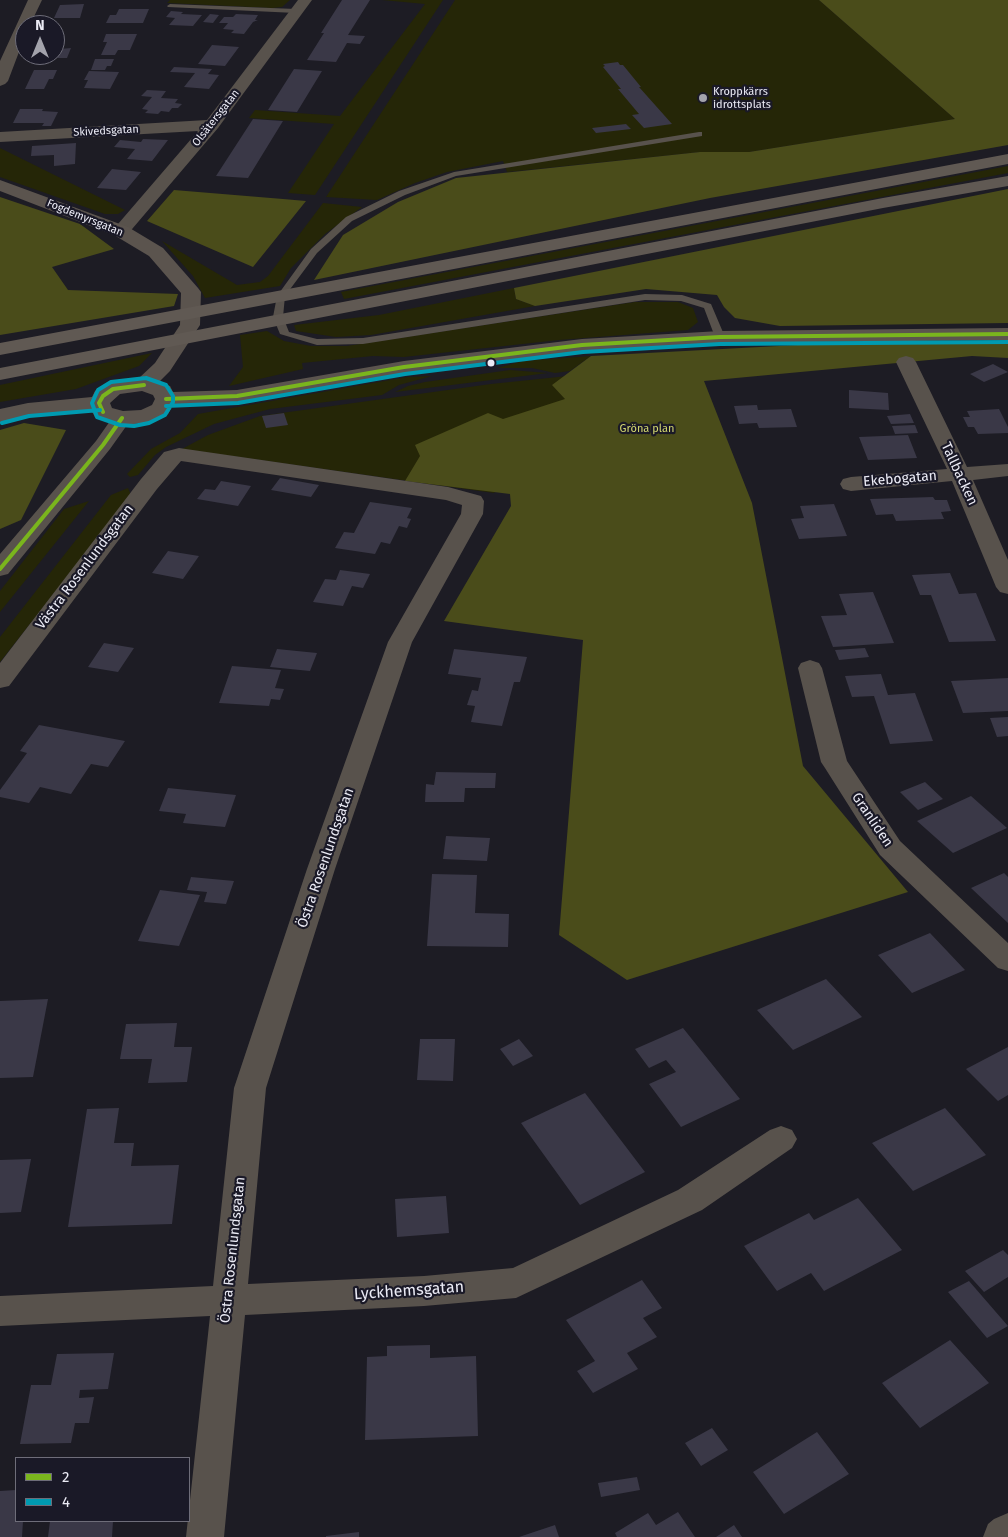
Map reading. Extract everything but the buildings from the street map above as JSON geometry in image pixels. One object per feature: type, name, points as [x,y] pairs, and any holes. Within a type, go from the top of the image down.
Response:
[{"type":"highway","points":[[0,349],[1008,159]]},
{"type":"highway","points":[[0,374],[1008,181]]},
{"type":"street","points":[[28,15],[35,0]]},
{"type":"street","name":"Olsätersgatan","points":[[121,231],[212,125],[300,5]]},
{"type":"street","points":[[0,41],[15,42],[0,81]]},
{"type":"street","name":"Skivedsgatan","points":[[0,136],[212,125]]},
{"type":"street","name":"Fogdemyrsgatan","points":[[0,184],[121,231],[156,252],[191,292],[190,325],[163,367],[144,385]]},
{"type":"street","points":[[166,400],[237,396],[404,367],[582,345],[720,337],[1008,334]]},
{"type":"street","name":"Tallbacken","points":[[906,362],[960,474],[1008,586]]},
{"type":"street","points":[[144,385],[162,391],[166,400],[160,409],[146,416],[122,418],[103,412],[100,403],[103,396],[113,389],[144,385]]},
{"type":"street","points":[[0,416],[28,409],[100,403]]},
{"type":"street","points":[[0,569],[104,445],[122,418]]},
{"type":"street","name":"Östra Rosenlundsgatan","points":[[172,457],[179,454],[448,494],[473,500],[472,514],[400,642],[320,869],[250,1088],[227,1301],[205,1537]]},
{"type":"street","name":"Västra Rosenlundsgatan","points":[[0,680],[149,484],[172,457]]},
{"type":"street","name":"Ekebogatan","points":[[851,484],[1008,470]]},
{"type":"street","name":"Granliden","points":[[810,668],[834,762],[890,848],[1008,960]]},
{"type":"street","name":"Lyckhemsgatan","points":[[0,1311],[424,1291],[516,1283],[690,1200],[781,1139]]},
{"type":"street","points":[[1002,1537],[1008,1532]]},
{"type":"lane","points":[[170,6],[300,5]]},
{"type":"lane","points":[[699,134],[454,174],[402,193],[349,219],[314,251],[281,296],[278,317],[285,334],[317,342],[364,340],[645,296],[682,298],[708,306],[720,337]]},
{"type":"green space","points":[[170,0],[290,0],[282,7],[272,8],[167,3]]},
{"type":"green space","points":[[382,0],[443,0],[315,195],[288,193],[334,124],[249,118],[255,110],[340,116],[425,4]]},
{"type":"green space","name":"Kroppkärrs idrottsplats","points":[[455,0],[819,0],[955,119],[749,152],[700,152],[507,172],[503,161],[447,172],[415,183],[377,200],[326,197]]},
{"type":"green space","points":[[819,0],[1008,0],[1008,145],[710,198],[314,280],[343,235],[398,202],[456,178],[700,152],[749,152],[955,119]]},
{"type":"green space","points":[[0,148],[125,210],[118,214],[105,214],[0,177]]},
{"type":"green space","points":[[1008,166],[1008,173],[344,299],[341,292]]},
{"type":"green space","points":[[1008,189],[1008,323],[780,326],[735,318],[724,307],[717,295],[646,289],[535,306],[516,299],[514,288]]},
{"type":"green space","points":[[174,190],[306,201],[253,267],[147,221]]},
{"type":"green space","points":[[0,197],[80,224],[114,249],[52,267],[68,290],[178,294],[174,306],[0,335]]},
{"type":"green space","points":[[323,203],[362,207],[325,234],[291,268],[280,286],[205,298],[193,276],[162,241],[237,285],[260,282],[268,276]]},
{"type":"green space","points":[[514,288],[516,299],[535,306],[371,335],[336,337],[296,331],[294,325],[379,315]]},
{"type":"green space","points":[[635,302],[678,302],[693,308],[698,322],[688,330],[559,340],[404,357],[373,356],[302,363],[303,369],[229,386],[243,367],[240,335],[267,331],[284,341],[311,346],[347,346]]},
{"type":"green space","name":"Gröna plan","points":[[1008,341],[1008,358],[972,356],[704,381],[752,503],[803,766],[908,892],[627,980],[559,935],[583,640],[444,621],[511,506],[510,494],[405,481],[420,456],[415,445],[488,413],[503,419],[565,399],[552,385],[591,356],[835,343]]},
{"type":"green space","points":[[152,353],[139,366],[76,389],[0,402],[0,385]]},
{"type":"green space","points":[[591,356],[570,371],[555,373],[532,368],[497,368],[523,361]]},
{"type":"green space","points":[[510,370],[548,373],[395,392],[408,386],[425,382]]},
{"type":"green space","points":[[587,374],[494,493],[182,449],[208,435],[260,416],[491,384]]},
{"type":"green space","points":[[432,376],[399,385],[382,395],[270,409],[214,424],[166,447],[155,455],[138,475],[130,477],[127,474],[151,449],[180,433],[198,414],[407,377]]},
{"type":"green space","points":[[24,423],[66,430],[21,520],[0,529],[0,430]]},
{"type":"green space","points":[[128,488],[131,495],[0,662],[0,637],[111,495]]},
{"type":"green space","points":[[89,501],[0,612],[0,591],[64,509]]},
{"type":"transit line","name":"2","points":[[166,399],[237,396],[404,367],[582,345],[720,337],[1008,334]]},
{"type":"transit line","name":"4","points":[[166,406],[238,403],[405,374],[583,352],[720,344],[1008,342]]},
{"type":"transit line","name":"4","points":[[146,378],[166,385],[173,396],[173,402],[165,415],[149,423],[134,426],[120,425],[97,417],[92,403],[98,390],[111,382],[146,378]]},
{"type":"transit line","name":"2","points":[[103,412],[99,403],[103,396],[113,389],[144,385]]},
{"type":"transit line","name":"4","points":[[2,423],[29,416],[100,410]]},
{"type":"transit line","name":"2","points":[[0,569],[103,445],[122,418]]},
{"type":"place","name":"Kroppkärrs idrottsplats","points":[[703,98]]}]
